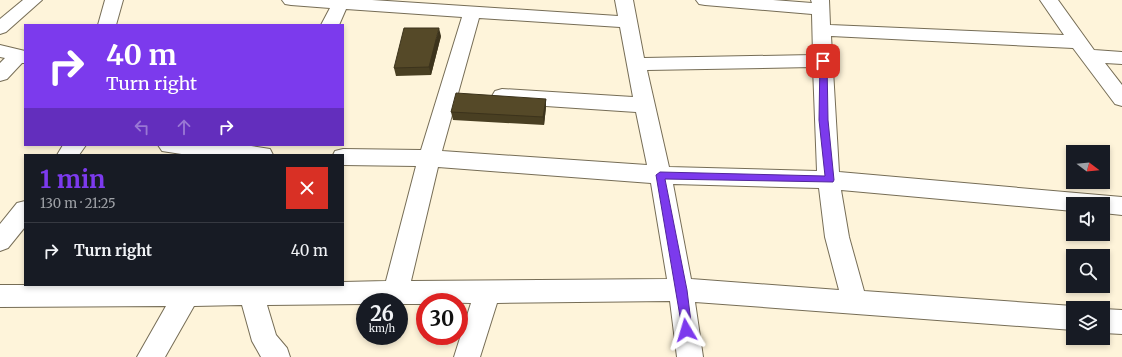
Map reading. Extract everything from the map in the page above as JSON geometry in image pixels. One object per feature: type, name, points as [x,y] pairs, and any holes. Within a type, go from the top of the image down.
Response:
[{"type":"street","points":[[0,28],[32,0]]},
{"type":"street","points":[[107,24],[114,0]]},
{"type":"street","points":[[291,0],[341,2],[627,22]]},
{"type":"street","points":[[624,0],[644,105],[660,175],[681,290],[690,357]]},
{"type":"street","points":[[705,0],[820,4],[824,120],[830,180],[836,230],[855,302]]},
{"type":"street","points":[[1049,0],[1083,49],[1122,99]]},
{"type":"street","points":[[330,24],[341,2]]},
{"type":"street","points":[[396,292],[429,158],[447,92],[472,11]]},
{"type":"street","points":[[822,30],[1083,49],[1122,58]]},
{"type":"street","points":[[0,51],[22,57]]},
{"type":"street","points":[[0,74],[22,57]]},
{"type":"street","points":[[636,64],[823,61]]},
{"type":"street","points":[[447,92],[644,105]]},
{"type":"street","points":[[178,146],[253,154]]},
{"type":"street","points":[[344,157],[429,158],[660,175],[830,180],[1066,201]]},
{"type":"street","points":[[1110,205],[1122,206]]},
{"type":"street","points":[[0,241],[24,211]]},
{"type":"street","points":[[0,296],[197,291],[251,293],[681,290],[1066,317]]},
{"type":"street","points":[[150,357],[197,291]]},
{"type":"street","points":[[467,357],[488,291]]},
{"type":"street","points":[[251,293],[265,341],[277,357]]},
{"type":"street","points":[[1110,321],[1122,322]]},
{"type":"building","points":[[404,28],[439,28],[429,67],[394,68]]},
{"type":"building","points":[[456,93],[546,99],[543,117],[451,112]]},
{"type":"route","points":[[686,330],[681,290],[660,175],[830,180],[824,120],[823,61]]}]
